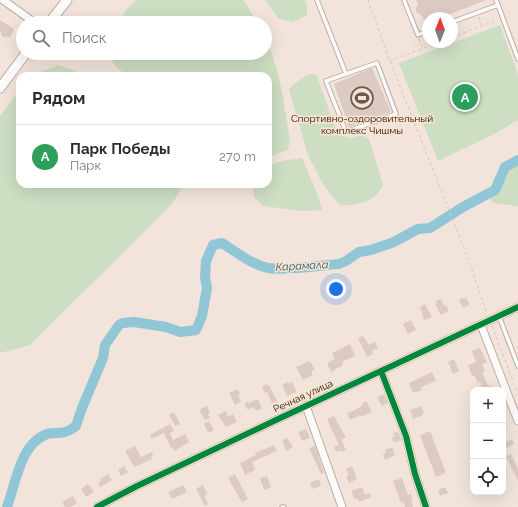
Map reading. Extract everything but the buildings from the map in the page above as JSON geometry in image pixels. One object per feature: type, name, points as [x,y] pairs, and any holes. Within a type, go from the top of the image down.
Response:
[{"type":"street","points":[[2,0],[25,16]]},
{"type":"street","points":[[54,16],[67,0]]},
{"type":"street","points":[[0,88],[21,60]]},
{"type":"street","name":"Речная улица","points":[[98,507],[137,486],[518,307]]},
{"type":"street","points":[[480,325],[518,421]]},
{"type":"street","points":[[381,371],[406,436],[415,474],[426,507]]},
{"type":"street","points":[[306,406],[342,507]]},
{"type":"lane","points":[[317,0],[346,74]]},
{"type":"lane","points":[[404,0],[418,35],[422,33]]},
{"type":"lane","points":[[496,0],[518,59]]},
{"type":"lane","points":[[458,20],[498,5]]},
{"type":"lane","points":[[377,63],[396,114],[346,132],[326,81],[346,74],[377,63]]},
{"type":"lane","points":[[499,316],[518,366]]},
{"type":"path","points":[[368,0],[518,394]]},
{"type":"path","points":[[458,35],[503,18]]},
{"type":"path","points":[[390,61],[423,49],[418,35]]},
{"type":"green space","points":[[136,0],[244,0],[253,16],[123,16],[125,11]]},
{"type":"green space","points":[[264,0],[305,0],[307,15],[293,22],[279,19]]},
{"type":"green space","points":[[500,25],[518,75],[518,120],[494,134],[438,161],[399,63],[439,48],[458,48],[458,41]]},
{"type":"green space","points":[[272,55],[284,101],[290,140],[288,150],[272,156],[272,72],[122,72],[113,64],[113,60],[272,60]]},
{"type":"green space","points":[[58,65],[77,72],[41,72]]},
{"type":"green space","points":[[309,74],[316,74],[335,127],[342,136],[350,138],[362,135],[369,139],[383,185],[380,191],[365,202],[353,205],[340,205],[324,186],[308,155],[289,89]]},
{"type":"green space","points":[[16,95],[16,188],[182,188],[172,204],[30,345],[0,353],[0,116]]},
{"type":"green space","points":[[518,155],[518,206],[493,203],[487,194],[504,162]]},
{"type":"green space","points":[[302,158],[318,196],[322,210],[303,211],[263,206],[254,197],[253,188],[272,188],[272,165],[282,161]]},
{"type":"waterway","name":"Карамала","points":[[7,507],[20,465],[31,446],[38,439],[47,434],[65,432],[76,426],[103,358],[105,345],[119,325],[134,322],[166,327],[180,332],[196,330],[202,316],[207,288],[205,277],[206,261],[213,245],[222,243],[250,261],[268,268],[293,268],[339,264],[359,252],[371,250],[394,242],[418,229],[430,228],[463,207],[495,190],[505,167],[518,160]]},
{"type":"cycle path","points":[[97,507],[137,486],[518,307]]},
{"type":"cycle path","points":[[381,371],[406,436],[415,474],[426,507]]},
{"type":"place","name":"Парк Победы","points":[[465,97]]},
{"type":"place","name":"Спортивно-оздоровительный комплекс Чишмы","points":[[362,98]]}]
